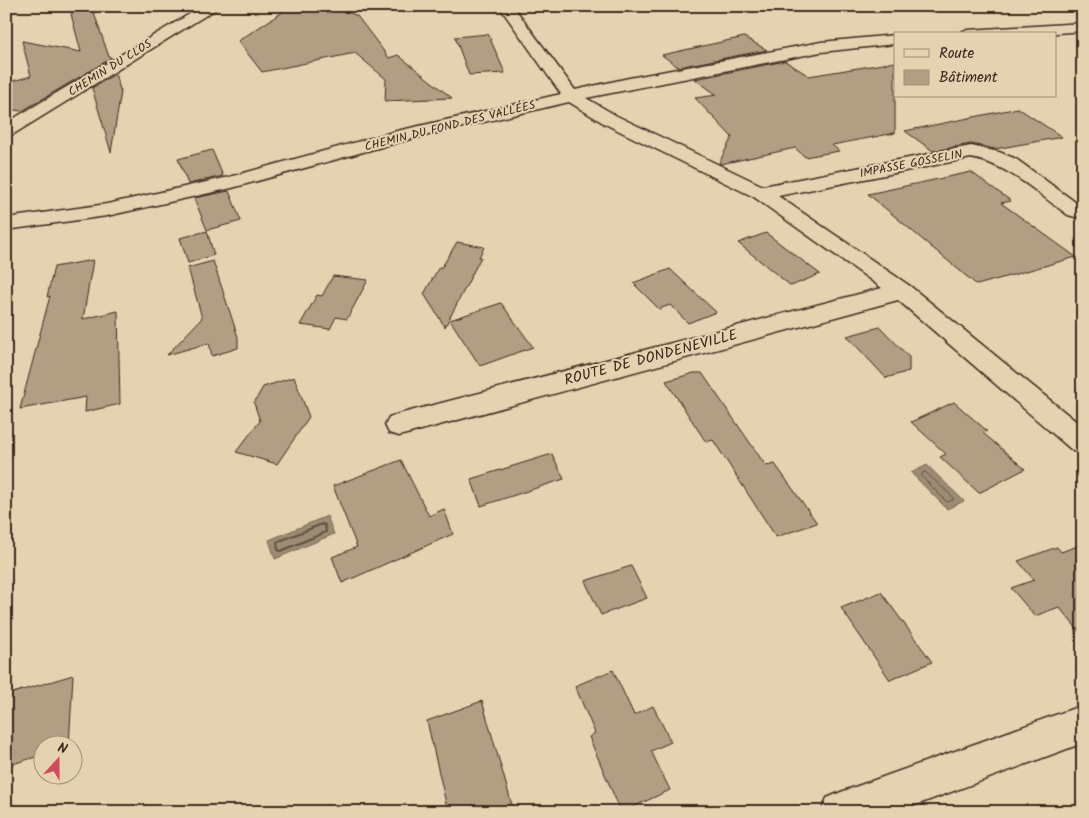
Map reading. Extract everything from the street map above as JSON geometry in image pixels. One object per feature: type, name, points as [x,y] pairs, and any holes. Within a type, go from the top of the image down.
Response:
[{"type":"street","name":"CHEMIN DU CLOS","points":[[6,132],[214,6]]},
{"type":"street","points":[[506,6],[572,96],[611,120],[760,193],[902,291],[1083,443]]},
{"type":"street","points":[[1001,32],[1083,27]]},
{"type":"street","name":"CHEMIN DU FOND DES VALLÉES","points":[[6,224],[107,210],[232,182],[403,135],[572,96],[821,47],[894,39]]},
{"type":"street","name":"IMPASSE GOSSELIN","points":[[760,193],[971,152],[992,156],[1008,163],[1075,211]]},
{"type":"street","name":"ROUTE DE DONDENEVILLE","points":[[400,425],[902,291]]},
{"type":"street","points":[[840,812],[1083,724]]},
{"type":"water","points":[[927,465],[964,501],[947,509],[911,473]]},
{"type":"water","points":[[327,516],[334,534],[275,559],[269,540]]},
{"type":"building","points":[[292,6],[349,6],[350,13],[357,16],[389,58],[398,55],[452,98],[385,101],[386,79],[355,53],[262,72],[238,41]]},
{"type":"building","points":[[92,7],[109,57],[111,57],[110,59],[22,111],[6,109],[6,83],[31,76],[22,41],[81,52],[71,14]]},
{"type":"building","points":[[488,34],[505,73],[469,75],[455,37]]},
{"type":"building","points":[[744,37],[767,50],[678,67],[662,55]]},
{"type":"building","points":[[785,61],[809,76],[894,62],[895,133],[832,145],[839,151],[805,157],[795,148],[721,164],[719,163],[732,137],[695,98],[717,95],[695,79]]},
{"type":"building","points":[[115,74],[121,92],[111,152],[92,88]]},
{"type":"building","points":[[1018,108],[1062,137],[995,149],[971,144],[933,151],[905,131]]},
{"type":"building","points":[[212,150],[223,176],[188,184],[178,159]]},
{"type":"building","points":[[971,172],[1011,201],[1001,203],[1076,257],[977,285],[868,194]]},
{"type":"building","points":[[229,191],[241,221],[207,230],[194,198]]},
{"type":"building","points":[[207,231],[214,255],[188,263],[180,238]]},
{"type":"building","points":[[766,233],[820,274],[791,286],[738,243]]},
{"type":"building","points":[[457,242],[484,247],[479,257],[481,257],[445,327],[424,294],[439,267],[442,267]]},
{"type":"building","points":[[93,260],[83,319],[118,311],[120,404],[85,412],[86,397],[20,409],[50,296],[47,297],[54,267]]},
{"type":"building","points":[[213,261],[238,337],[238,348],[212,356],[209,343],[167,355],[202,318],[188,268]]},
{"type":"building","points":[[670,269],[716,312],[688,323],[670,305],[659,309],[633,283]]},
{"type":"building","points":[[333,276],[368,280],[347,319],[336,317],[330,329],[300,325],[317,295],[322,296]]},
{"type":"building","points":[[501,303],[533,347],[480,366],[450,320]]},
{"type":"building","points":[[880,327],[909,357],[909,371],[886,378],[847,336]]},
{"type":"building","points":[[694,373],[702,373],[766,466],[775,464],[817,523],[776,537],[713,440],[706,442],[666,381]]},
{"type":"building","points":[[294,377],[309,417],[277,464],[236,452],[260,421],[254,403],[263,387]]},
{"type":"building","points":[[954,402],[987,431],[983,433],[1025,469],[979,493],[940,457],[946,454],[911,422]]},
{"type":"building","points":[[552,454],[564,479],[481,506],[471,479]]},
{"type":"building","points":[[401,460],[429,516],[444,509],[453,534],[342,583],[332,557],[357,547],[333,486]]},
{"type":"building","points":[[1083,544],[1083,636],[1059,607],[1035,616],[1011,588],[1034,580],[1018,561],[1057,547],[1061,552]]},
{"type":"building","points":[[631,566],[647,598],[601,615],[585,581]]},
{"type":"building","points":[[881,592],[932,662],[890,680],[841,608]]},
{"type":"building","points":[[613,670],[634,715],[653,706],[671,742],[651,751],[670,790],[622,812],[589,737],[595,733],[575,686]]},
{"type":"building","points":[[73,675],[70,736],[32,736],[32,758],[6,766],[6,695]]},
{"type":"building","points":[[482,701],[514,812],[448,812],[427,721]]}]
